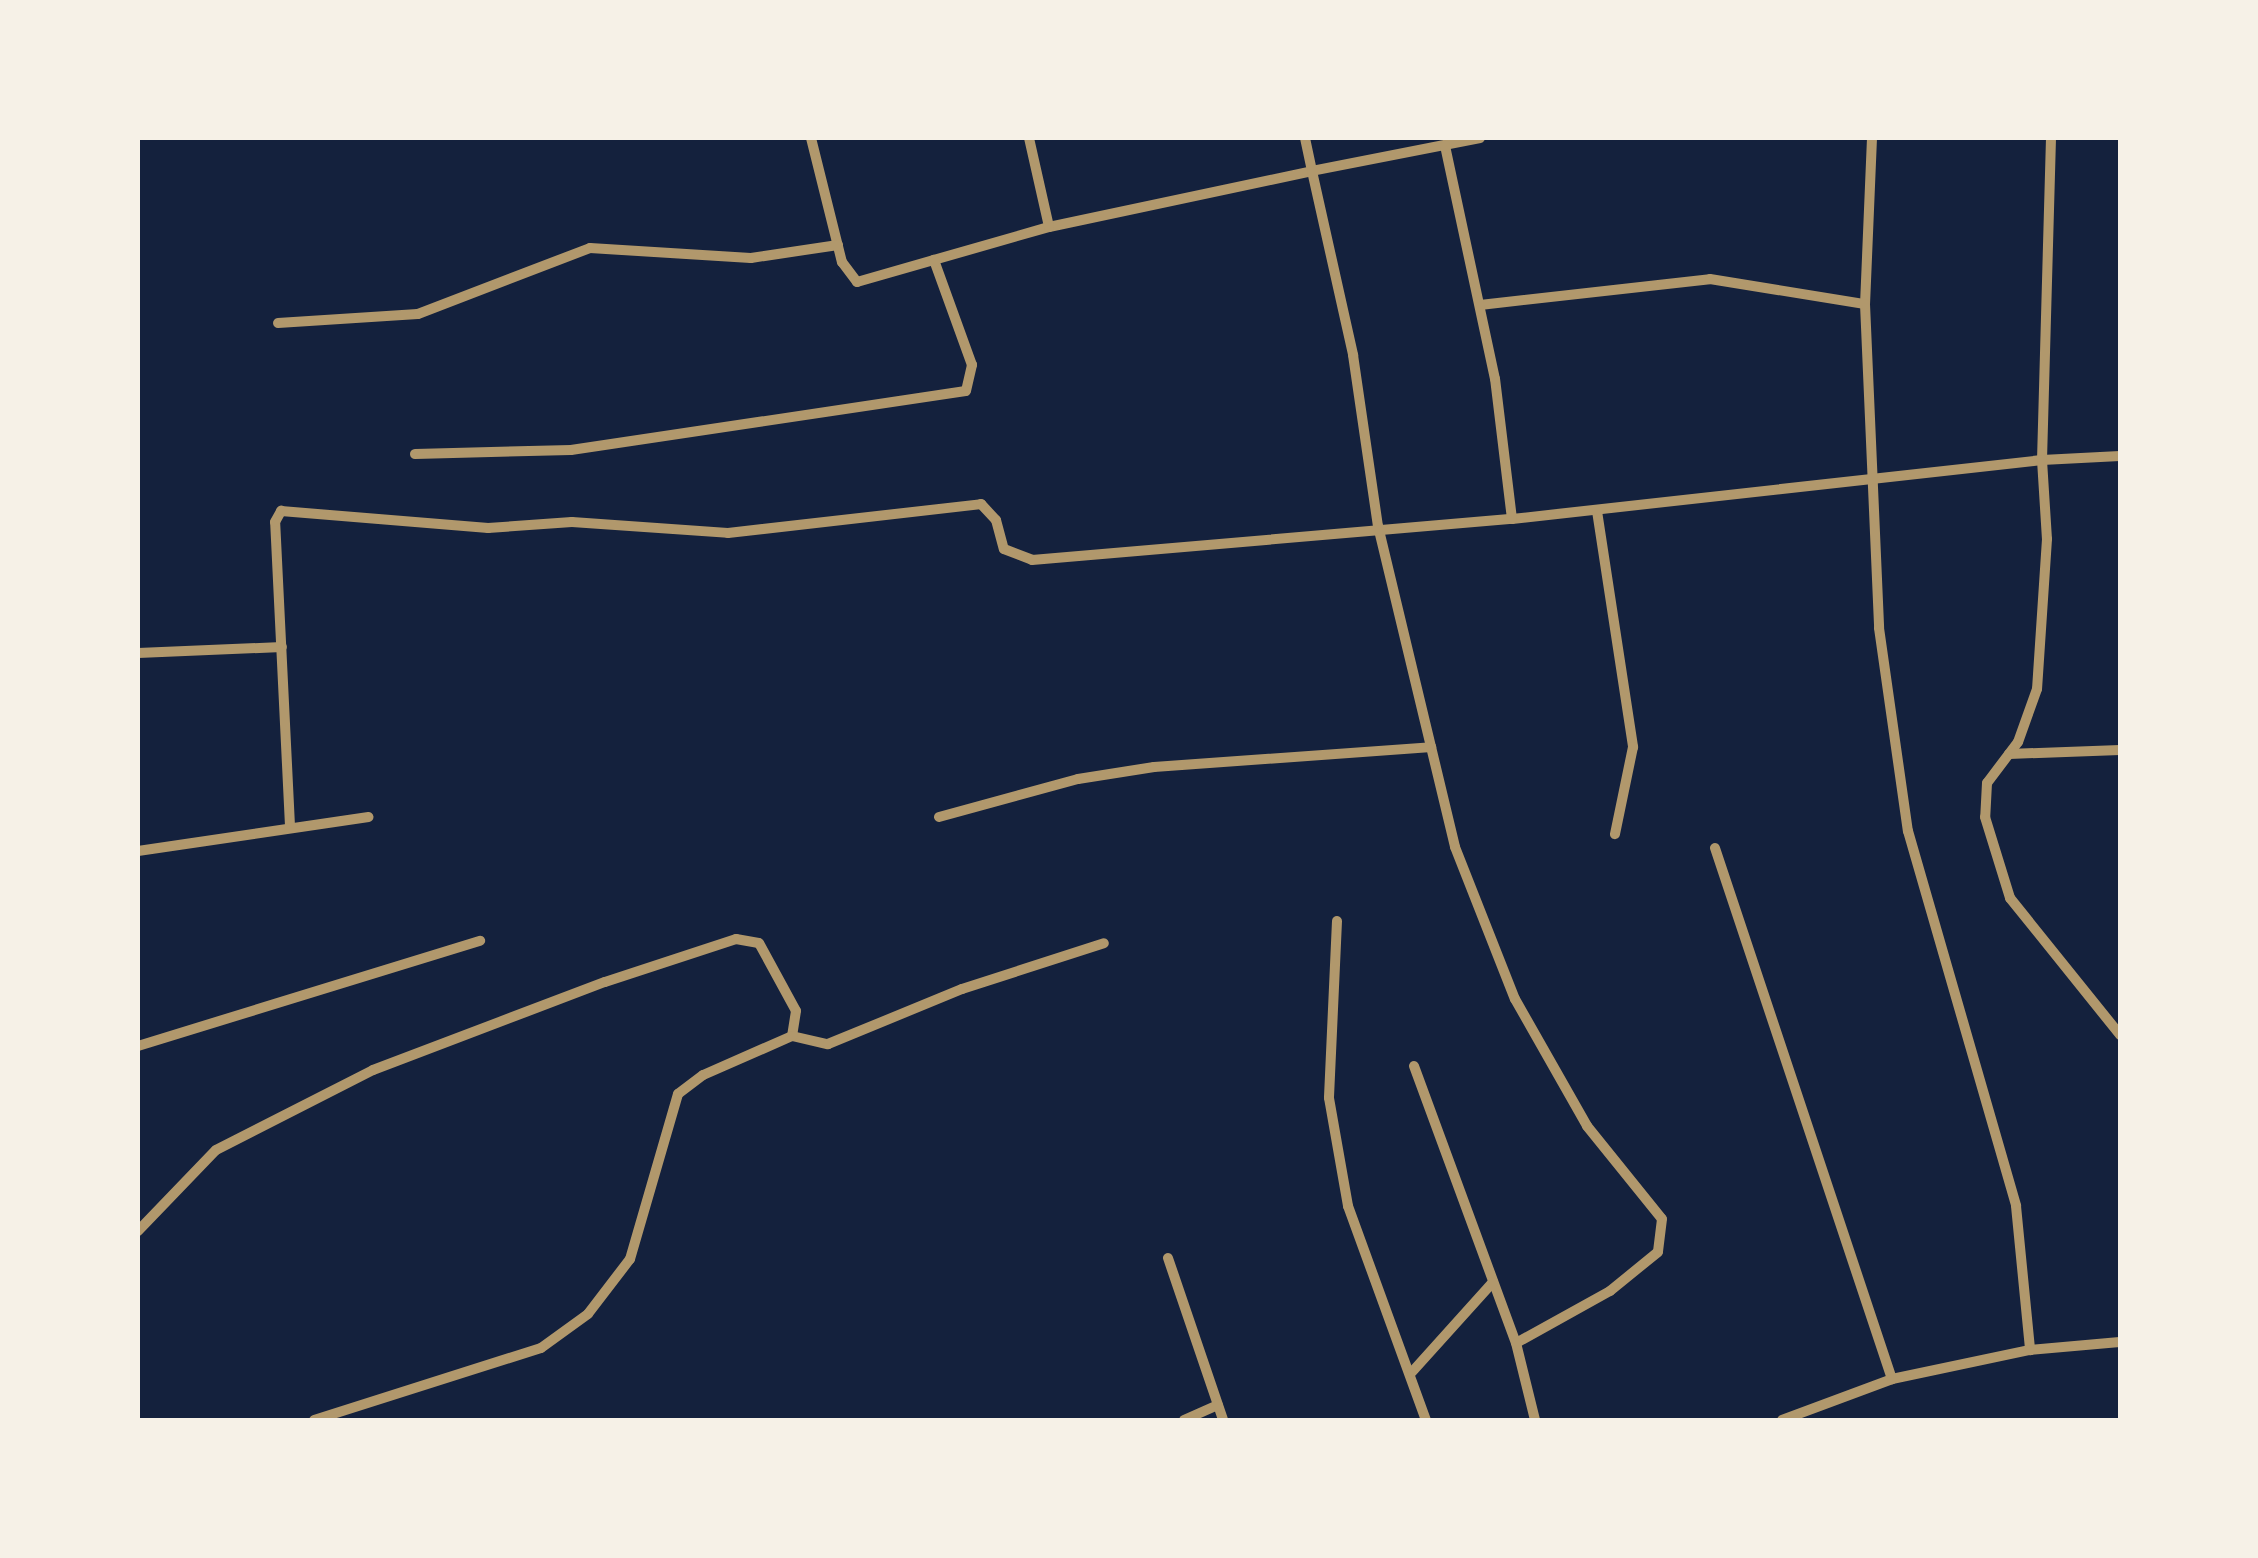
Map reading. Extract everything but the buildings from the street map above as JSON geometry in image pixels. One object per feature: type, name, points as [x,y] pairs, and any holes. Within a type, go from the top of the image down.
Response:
[{"type":"street","points":[[811,138],[838,244],[856,282],[1049,226],[1480,138]]},
{"type":"street","points":[[1030,138],[1049,226]]},
{"type":"street","points":[[1305,138],[1353,355],[1378,526],[1456,847],[1515,999],[1587,1126],[1662,1219],[1658,1252],[1610,1291],[1516,1344]]},
{"type":"street","points":[[1872,138],[1864,304],[1868,481],[1879,628],[1908,831],[2016,1206],[2030,1350]]},
{"type":"street","points":[[2051,138],[2042,460],[2046,539],[2037,689],[2009,754],[1987,783],[1984,818],[2010,898],[2120,1035]]},
{"type":"street","points":[[1445,144],[1480,304],[1512,520]]},
{"type":"street","points":[[278,323],[418,314],[590,248],[751,258],[838,244]]},
{"type":"street","points":[[415,454],[489,457],[570,450],[966,390],[972,365],[934,260]]},
{"type":"street","points":[[1480,304],[1710,279],[1864,304]]},
{"type":"street","points":[[290,826],[275,522],[294,508],[488,528],[572,522],[728,533],[981,504],[996,520],[1004,549],[1032,560],[1378,526],[1597,512],[2042,460],[2120,456]]},
{"type":"street","points":[[1597,512],[1633,747],[1616,834]]},
{"type":"street","points":[[138,653],[282,647]]},
{"type":"street","points":[[939,817],[1078,779],[1154,767],[1432,746]]},
{"type":"street","points":[[2009,754],[2120,750]]},
{"type":"street","points":[[138,852],[368,817]]},
{"type":"street","points":[[1715,848],[1892,1378]]},
{"type":"street","points":[[1337,922],[1328,1098],[1348,1206],[1412,1372],[1426,1420]]},
{"type":"street","points":[[138,1231],[216,1150],[373,1070],[736,940],[760,943],[768,954],[796,1011],[792,1036]]},
{"type":"street","points":[[138,1046],[480,941]]},
{"type":"street","points":[[314,1420],[541,1348],[588,1314],[630,1259],[678,1094],[792,1036],[828,1044],[962,989],[1104,943]]},
{"type":"street","points":[[1414,1066],[1516,1344],[1536,1420]]},
{"type":"street","points":[[1168,1258],[1223,1420]]},
{"type":"street","points":[[1412,1372],[1493,1282]]},
{"type":"street","points":[[1782,1420],[1892,1378],[2030,1350],[2120,1342]]},
{"type":"street","points":[[1184,1420],[1218,1405]]}]
